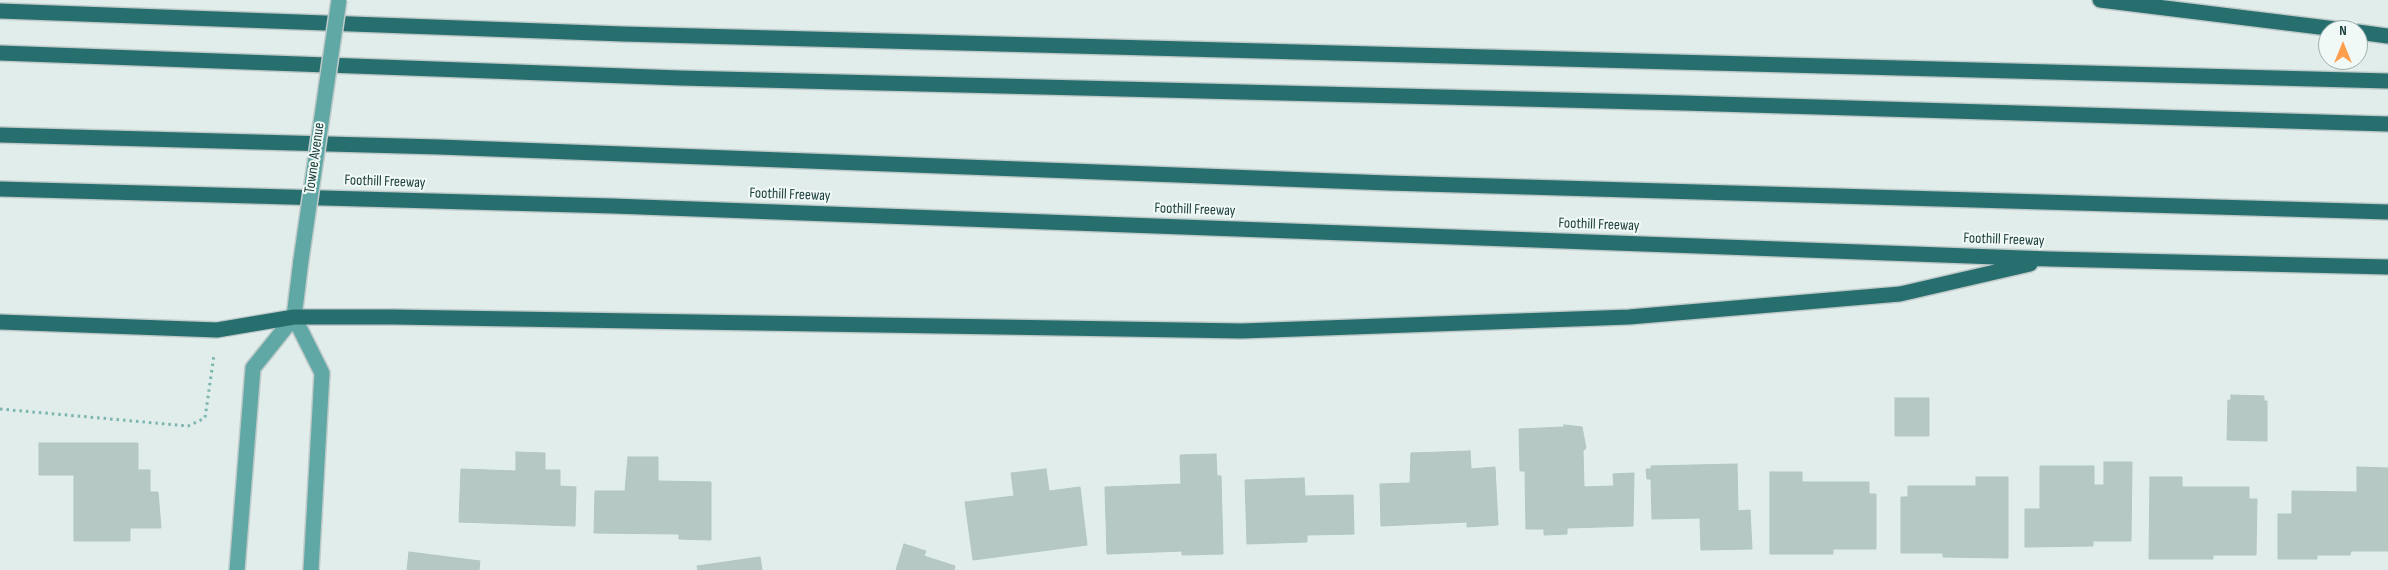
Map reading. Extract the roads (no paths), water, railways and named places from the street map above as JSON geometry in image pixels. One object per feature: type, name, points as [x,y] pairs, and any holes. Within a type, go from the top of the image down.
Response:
[{"type":"highway","points":[[2100,0],[2318,27]]},
{"type":"highway","points":[[0,11],[653,35],[2388,81]]},
{"type":"highway","points":[[2368,33],[2388,36]]},
{"type":"highway","points":[[0,53],[680,78],[1703,103],[2388,124]]},
{"type":"highway","points":[[0,135],[439,147],[1388,183],[2388,212]]},
{"type":"highway","name":"Foothill Freeway","points":[[0,189],[613,206],[2050,259],[2388,267]]},
{"type":"highway","points":[[0,322],[217,330],[294,317],[1242,331],[1629,317],[1890,295],[2050,259]]},
{"type":"main road","name":"Towne Avenue","points":[[294,317],[338,0]]},
{"type":"main road","points":[[238,570],[239,530],[253,368],[294,317],[322,373],[312,570]]}]
